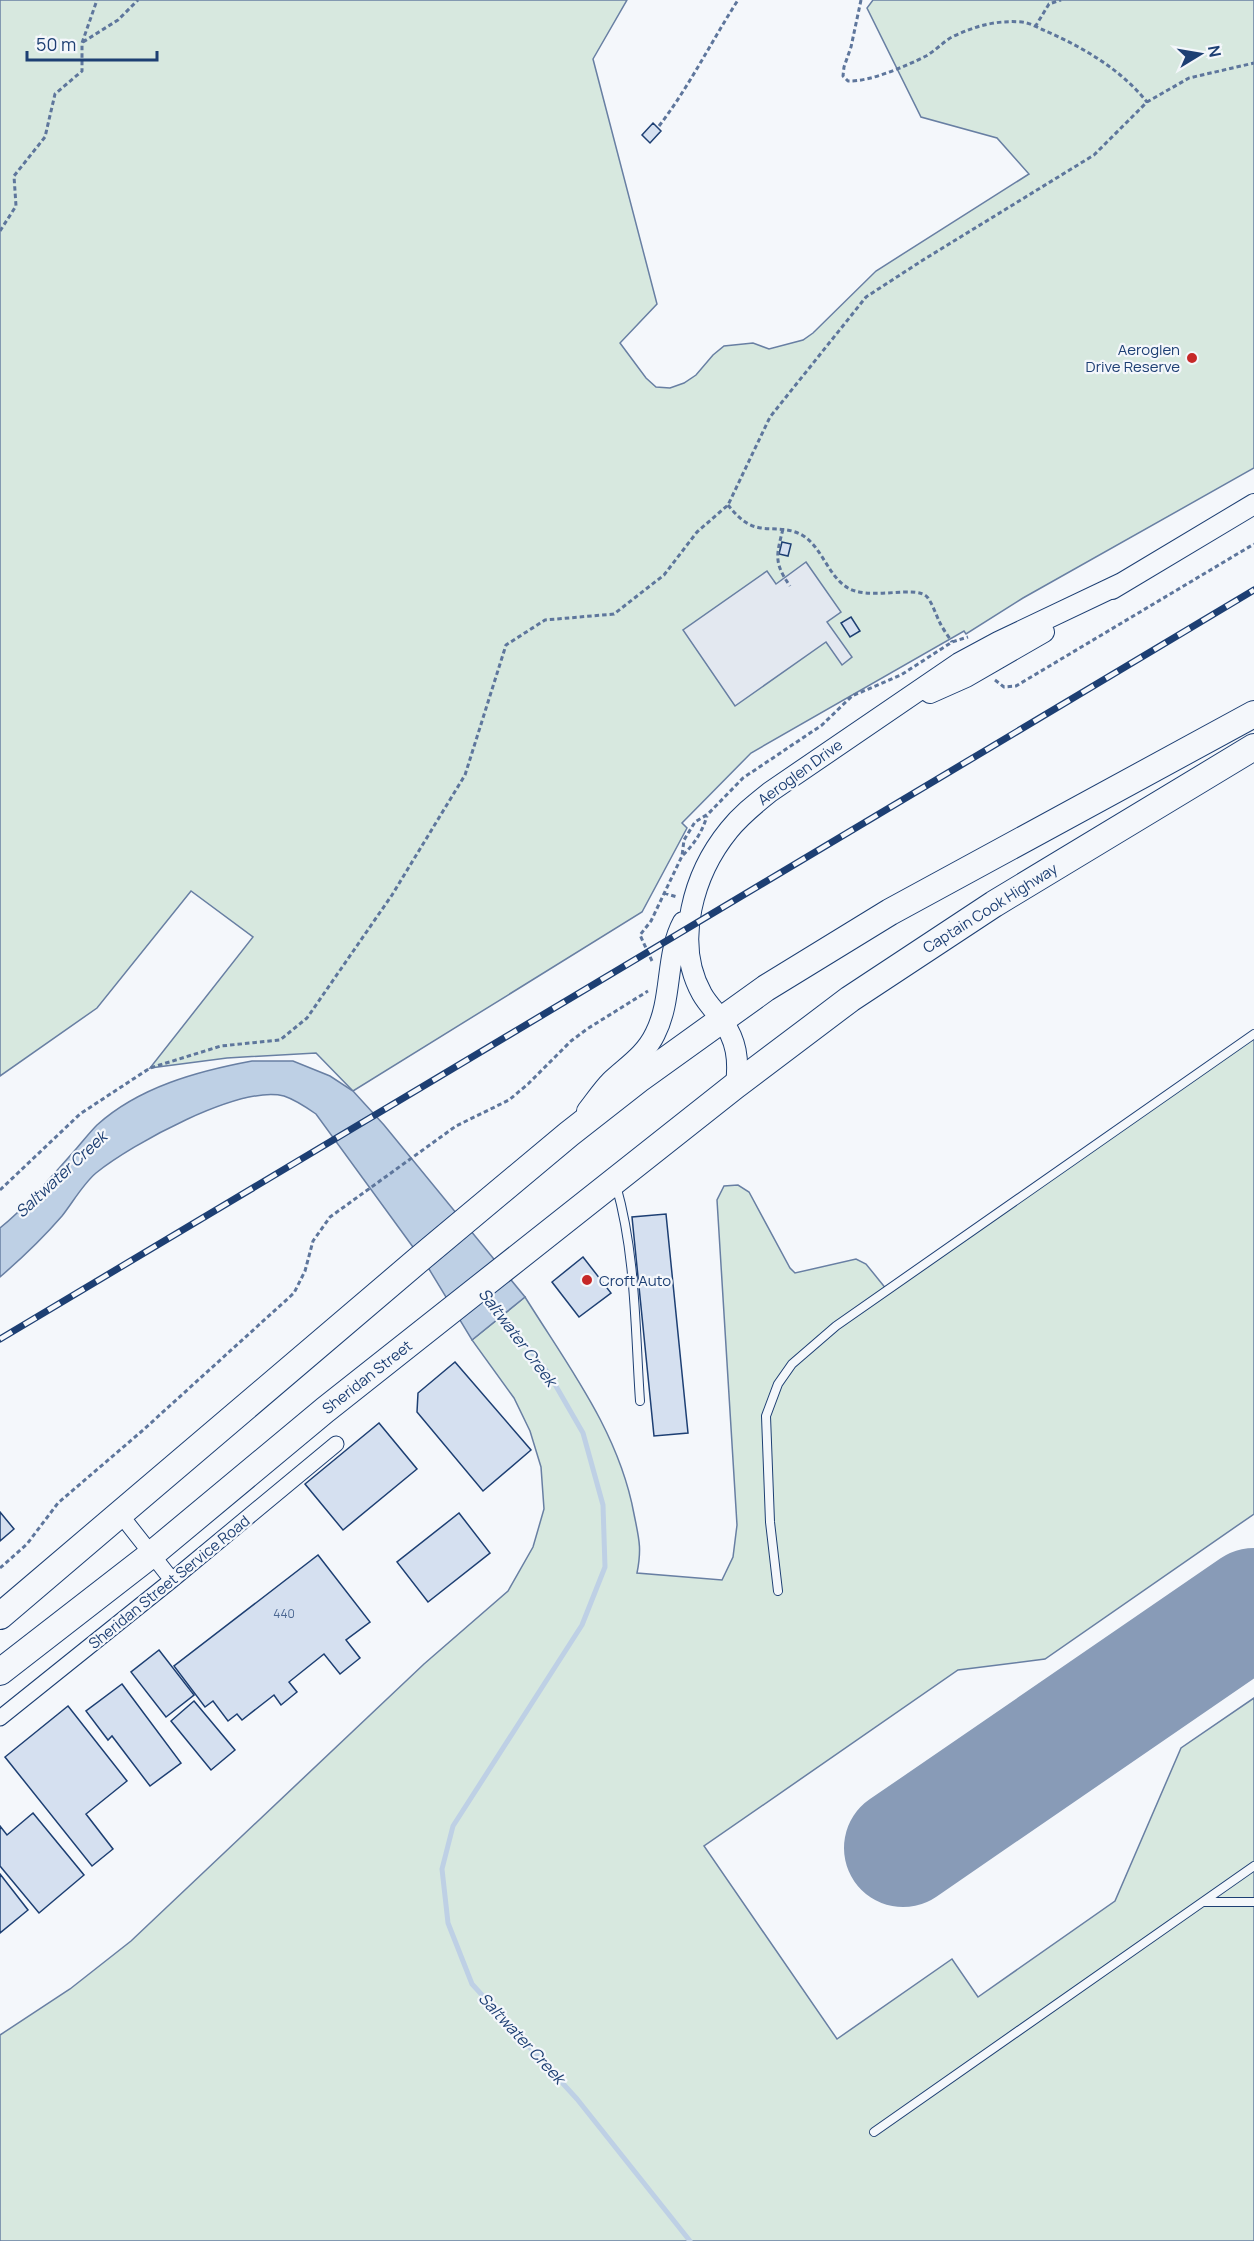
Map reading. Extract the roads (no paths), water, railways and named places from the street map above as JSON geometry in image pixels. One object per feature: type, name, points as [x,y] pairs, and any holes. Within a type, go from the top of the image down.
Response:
[{"type":"highway","points":[[0,1616],[417,1261],[569,1134],[638,1080],[766,988],[890,912],[1254,714]]},
{"type":"highway","name":"Captain Cook Highway","points":[[736,1085],[850,999],[955,929],[1254,747]]},
{"type":"highway","name":"Sheridan Street","points":[[0,1672],[152,1554],[298,1431],[736,1085]]},
{"type":"street","name":"Aeroglen Drive","points":[[736,1085],[737,1055],[729,1031],[702,995],[694,977],[687,929],[703,874],[729,830],[747,810],[770,792],[886,712],[966,677],[1005,656],[1254,504]]},
{"type":"street","name":"Aeroglen Drive","points":[[569,1134],[611,1081],[648,1048],[656,1034],[667,997],[676,936],[692,906]]},
{"type":"street","name":"Sheridan Street Service Road","points":[[0,1718],[336,1444]]},
{"type":"street","points":[[120,1514],[172,1580]]},
{"type":"lane","points":[[778,1591],[770,1522],[766,1416],[778,1384],[792,1364],[836,1326],[1254,1034]]},
{"type":"lane","points":[[615,1180],[630,1249],[640,1401]]},
{"type":"lane","points":[[874,2132],[1254,1866]]},
{"type":"lane","points":[[1203,1902],[1254,1902]]},
{"type":"water","points":[[252,1061],[293,1061],[330,1076],[353,1091],[384,1125],[525,1297],[472,1340],[429,1269],[316,1114],[284,1096],[264,1095],[241,1099],[214,1108],[159,1133],[113,1161],[91,1177],[55,1224],[0,1277],[0,1228],[40,1190],[97,1125],[131,1100],[170,1082]]},
{"type":"waterway","name":"Saltwater Creek","points":[[498,1310],[549,1374],[583,1433],[603,1505],[605,1567],[582,1625],[453,1826],[442,1869],[448,1923],[472,1984],[577,2099],[690,2241]]},
{"type":"railway","points":[[0,1339],[1254,590]]},
{"type":"place","name":"Aeroglen Drive Reserve","points":[[1192,358]]},
{"type":"place","name":"Croft Auto","points":[[587,1280]]}]
